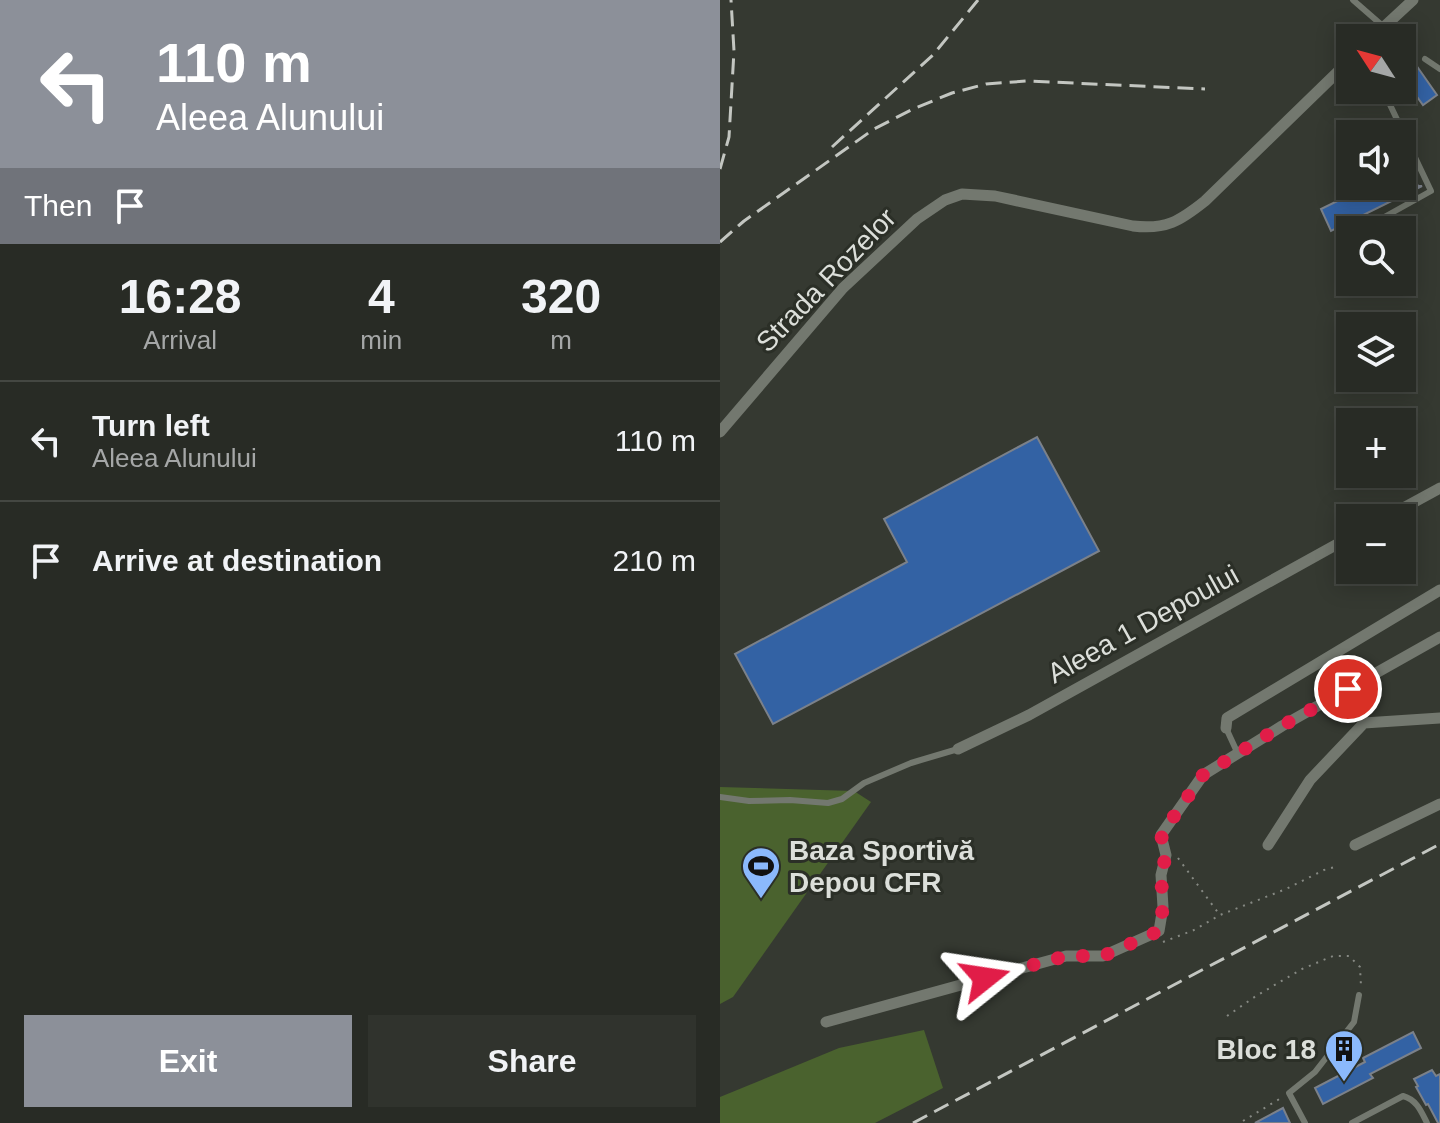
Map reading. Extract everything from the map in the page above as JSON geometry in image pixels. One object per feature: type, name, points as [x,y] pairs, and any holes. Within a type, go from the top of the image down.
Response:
[{"type":"street","points":[[1387,24],[1413,0]]},
{"type":"street","name":"Strada Rozelor","points":[[720,432],[843,288],[917,219],[945,200],[962,194],[979,194],[1133,226],[1167,226],[1186,217],[1205,201],[1336,74]]},
{"type":"street","points":[[1411,504],[1440,488]]},
{"type":"street","name":"Aleea 1 Depoului","points":[[958,749],[1029,715],[1336,545]]},
{"type":"street","points":[[1226,728],[1227,718],[1440,590]]},
{"type":"street","points":[[826,1022],[1066,956],[1103,956],[1159,931],[1163,907],[1161,875],[1166,855],[1161,835],[1203,775],[1282,726],[1440,637]]},
{"type":"street","points":[[1268,845],[1310,780],[1364,723],[1440,718]]},
{"type":"street","points":[[1355,845],[1440,804]]},
{"type":"lane","points":[[1353,0],[1381,24]]},
{"type":"lane","points":[[1425,59],[1440,69]]},
{"type":"lane","points":[[1386,216],[1431,191],[1390,104]]},
{"type":"lane","points":[[1348,689],[1364,723]]},
{"type":"lane","points":[[1226,728],[1238,754]]},
{"type":"lane","points":[[720,797],[828,803],[842,799],[864,783],[911,763],[958,749]]},
{"type":"lane","points":[[1305,1123],[1289,1093],[1315,1072],[1354,1022],[1359,995]]},
{"type":"lane","points":[[1352,1123],[1403,1096],[1418,1105],[1427,1123]]},
{"type":"path","points":[[1166,855],[1177,857],[1220,915]]},
{"type":"path","points":[[1162,943],[1335,867]]},
{"type":"path","points":[[1227,1016],[1290,976],[1333,956],[1349,956],[1360,967],[1362,979],[1359,995]]},
{"type":"path","points":[[1243,1121],[1289,1093]]},
{"type":"green space","name":"Baza Sportivă Depou CFR","points":[[720,787],[854,791],[871,802],[733,997],[720,1004]]},
{"type":"green space","points":[[924,1030],[943,1088],[875,1123],[720,1123],[720,1097],[839,1048]]},
{"type":"building","points":[[1416,65],[1437,95],[1423,105],[1416,95]]},
{"type":"building","points":[[1340,200],[1394,200],[1361,216],[1336,216],[1336,229],[1331,231],[1321,209]]},
{"type":"building","points":[[1037,437],[1099,551],[773,724],[735,654],[907,562],[884,519]]},
{"type":"building","points":[[1413,1032],[1421,1048],[1370,1074],[1373,1078],[1323,1104],[1315,1088]]},
{"type":"building","points":[[1432,1070],[1436,1076],[1440,1074],[1440,1123],[1426,1105],[1414,1079]]},
{"type":"building","points":[[1283,1108],[1290,1123],[1255,1123]]},
{"type":"railway","points":[[720,169],[729,137],[734,51],[731,0]]},
{"type":"railway","points":[[832,147],[933,55],[978,0]]},
{"type":"railway","points":[[720,242],[744,221],[874,129],[952,93],[986,84],[1027,81],[1205,89]]},
{"type":"railway","points":[[913,1123],[1440,844]]},
{"type":"place","name":"Baza Sportivă Depou CFR","points":[[761,900]]},
{"type":"place","name":"Bloc 18","points":[[1344,1083]]},
{"type":"route","points":[[985,978],[1066,956],[1103,956],[1159,931],[1163,907],[1161,875],[1166,855],[1161,835],[1203,775],[1348,689]]}]
